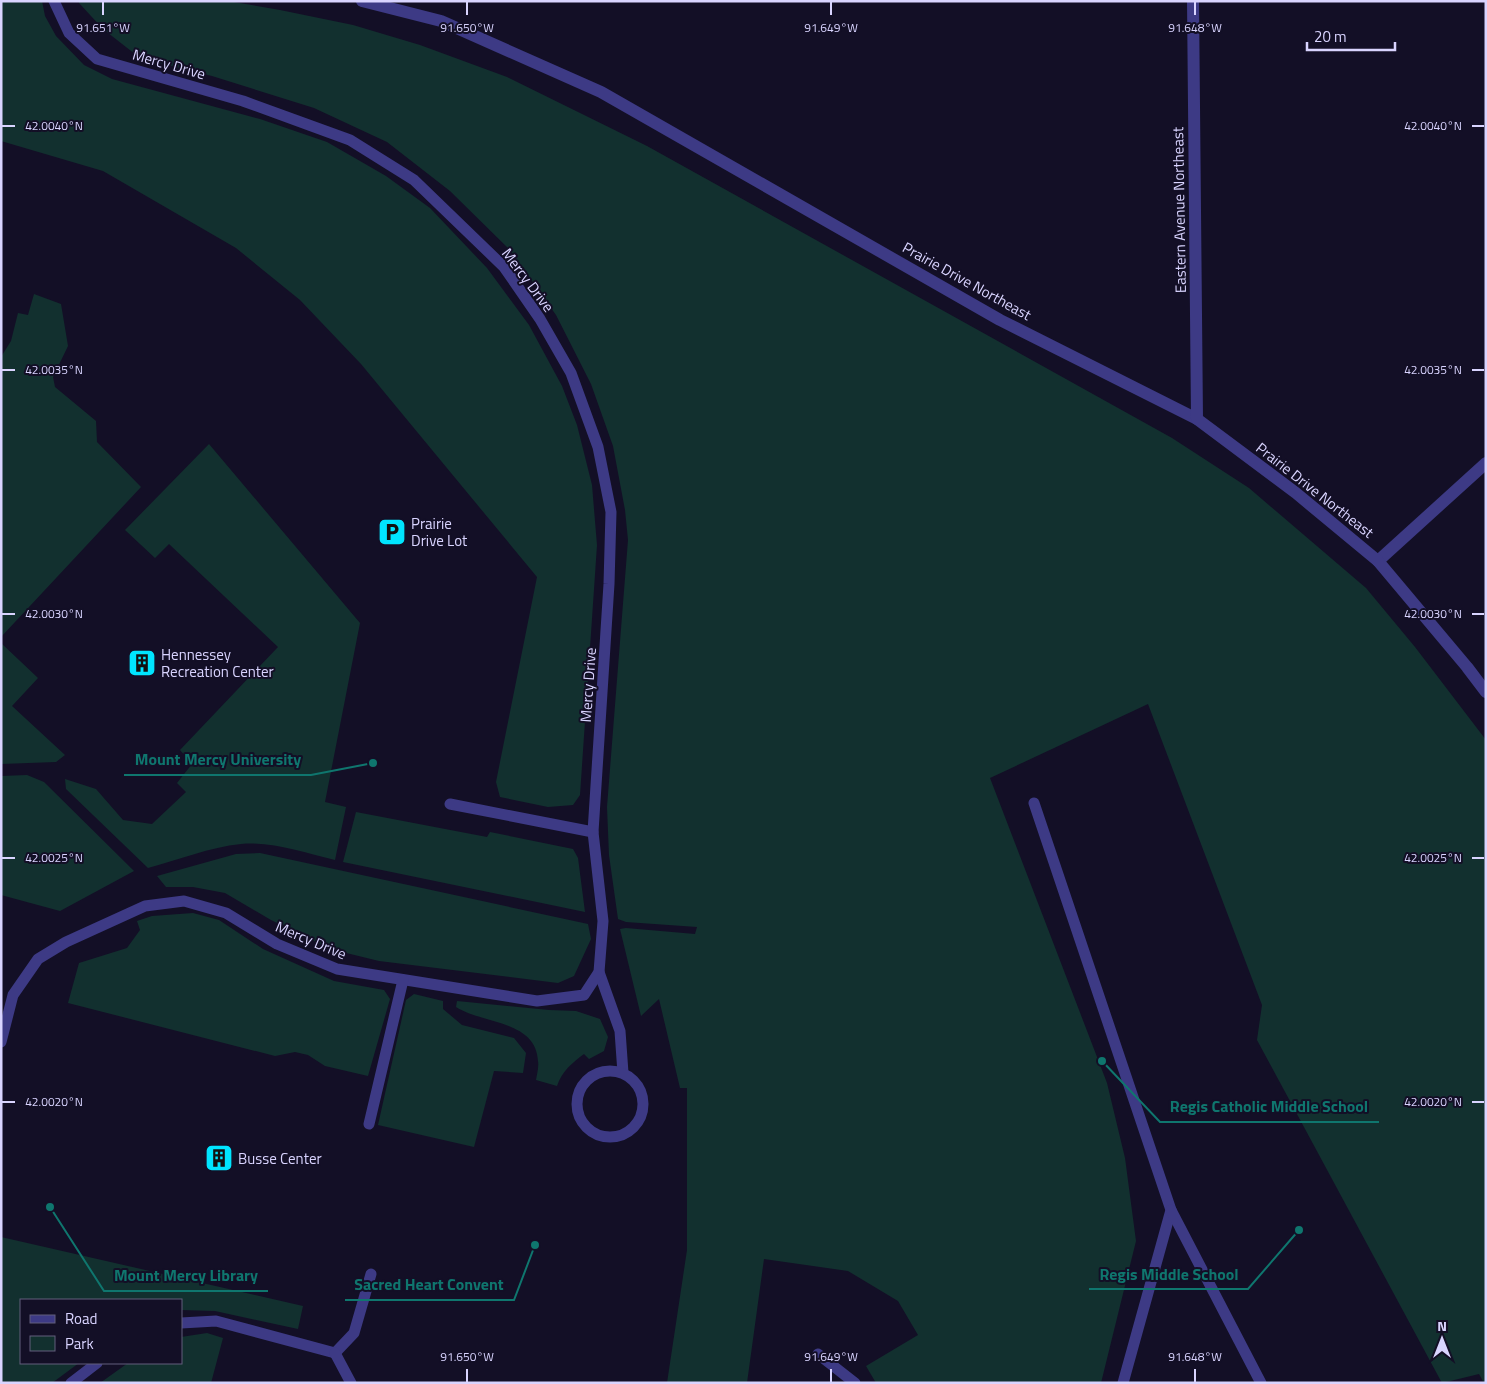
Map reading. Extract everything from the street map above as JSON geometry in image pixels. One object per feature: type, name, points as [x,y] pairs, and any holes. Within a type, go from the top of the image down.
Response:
[{"type":"street","name":"Prairie Drive Northeast","points":[[362,1],[440,21],[601,92],[1000,320],[1197,419],[1296,493],[1378,561],[1486,692]]},
{"type":"street","name":"Eastern Avenue Northeast","points":[[1193,1],[1197,419]]},
{"type":"street","points":[[1378,561],[1486,463]]},
{"type":"lane","name":"Mercy Drive","points":[[1,1042],[13,995],[38,959],[66,942],[145,906],[184,901],[218,910],[277,944],[337,970],[537,1001],[584,995],[599,972],[603,921],[593,832],[609,584],[610,512],[598,447],[571,373],[540,319],[504,267],[414,180],[350,140],[243,101],[97,58],[69,33],[54,1]]},
{"type":"lane","points":[[1034,803],[1171,1210],[1261,1383]]},
{"type":"lane","points":[[450,804],[593,832]]},
{"type":"lane","points":[[599,972],[620,1031],[622,1073]]},
{"type":"lane","points":[[369,1124],[403,980]]},
{"type":"lane","points":[[610,1071],[622,1073],[632,1079],[641,1090],[644,1108],[634,1128],[615,1137],[603,1137],[593,1133],[583,1125],[577,1108],[580,1090],[586,1081],[598,1073],[610,1071]]},
{"type":"lane","points":[[1123,1383],[1171,1210]]},
{"type":"lane","points":[[335,1354],[354,1333],[371,1274]]},
{"type":"lane","points":[[182,1323],[216,1321],[335,1354],[351,1383]]},
{"type":"lane","points":[[818,1354],[854,1383]]},
{"type":"lane","points":[[71,1383],[96,1364]]},
{"type":"green space","points":[[1,1],[42,1],[45,16],[56,36],[84,65],[112,79],[260,119],[327,142],[386,176],[430,208],[487,268],[529,325],[562,386],[577,425],[592,485],[597,545],[580,795],[573,805],[548,807],[500,797],[496,782],[537,577],[361,364],[300,300],[236,248],[103,171],[1,141]]},
{"type":"green space","points":[[79,1],[228,1],[280,10],[353,25],[420,45],[507,77],[647,146],[1172,438],[1249,488],[1366,588],[1415,647],[1486,740],[1486,1383],[1484,1383],[1479,1374],[1442,1383],[1257,1040],[1262,1005],[1148,704],[990,778],[1107,1083],[1125,1158],[1136,1241],[1101,1383],[876,1383],[866,1366],[918,1335],[898,1301],[848,1271],[764,1259],[747,1383],[667,1383],[687,1250],[687,1088],[680,1088],[659,999],[641,1016],[620,929],[695,934],[697,927],[626,922],[618,919],[609,855],[607,807],[628,540],[625,510],[613,446],[591,384],[556,315],[510,250],[450,191],[387,142],[314,108],[212,76],[140,58],[103,29]]},
{"type":"green space","points":[[34,294],[61,304],[68,346],[53,377],[55,387],[96,421],[97,442],[141,487],[1,637],[1,357],[11,341],[18,313],[28,315]]},
{"type":"green space","points":[[209,444],[360,623],[325,802],[346,807],[335,860],[265,844],[241,844],[206,851],[148,868],[66,789],[65,779],[96,789],[123,820],[152,824],[186,792],[177,783],[192,764],[180,750],[278,647],[169,544],[155,558],[125,530]]},
{"type":"green space","points":[[1,643],[38,678],[12,706],[65,755],[56,762],[1,764]]},
{"type":"green space","points":[[27,775],[44,782],[134,871],[60,911],[1,895],[1,776]]},
{"type":"green space","points":[[356,812],[487,837],[490,832],[573,849],[578,858],[585,912],[343,862]]},
{"type":"green space","points":[[260,853],[588,924],[591,939],[574,976],[558,983],[379,961],[330,949],[271,920],[225,893],[193,887],[166,887],[157,876],[236,854]]},
{"type":"green space","points":[[193,913],[219,920],[263,949],[334,981],[384,990],[390,999],[368,1076],[325,1066],[308,1055],[295,1052],[275,1056],[68,1003],[79,963],[127,948],[140,930],[137,921],[152,916]]},
{"type":"green space","points":[[414,994],[443,1001],[443,1009],[462,1025],[514,1038],[526,1053],[523,1073],[494,1071],[474,1147],[378,1125],[406,1000]]},
{"type":"green space","points":[[457,1001],[576,1011],[600,1019],[608,1037],[604,1051],[589,1059],[584,1054],[565,1072],[557,1086],[536,1080],[538,1061],[535,1048],[528,1038],[518,1030],[506,1025],[467,1013],[456,1007]]},
{"type":"green space","points":[[1,1237],[303,1306],[298,1329],[215,1311],[182,1310],[182,1299],[20,1299],[20,1364],[78,1364],[52,1383],[1,1383]]},
{"type":"green space","points":[[207,1333],[223,1338],[211,1383],[100,1383],[127,1364],[182,1364],[182,1337]]},
{"type":"place","name":"Prairie Drive Lot","points":[[392,532]]},
{"type":"place","name":"Hennessey Recreation Center","points":[[142,663]]},
{"type":"place","name":"Mount Mercy University","points":[[373,763]]},
{"type":"place","name":"Regis Catholic Middle School","points":[[1102,1061]]},
{"type":"place","name":"Busse Center","points":[[219,1158]]},
{"type":"place","name":"Mount Mercy Library","points":[[50,1207]]},
{"type":"place","name":"Regis Middle School","points":[[1299,1230]]},
{"type":"place","name":"Sacred Heart Convent","points":[[535,1245]]}]
